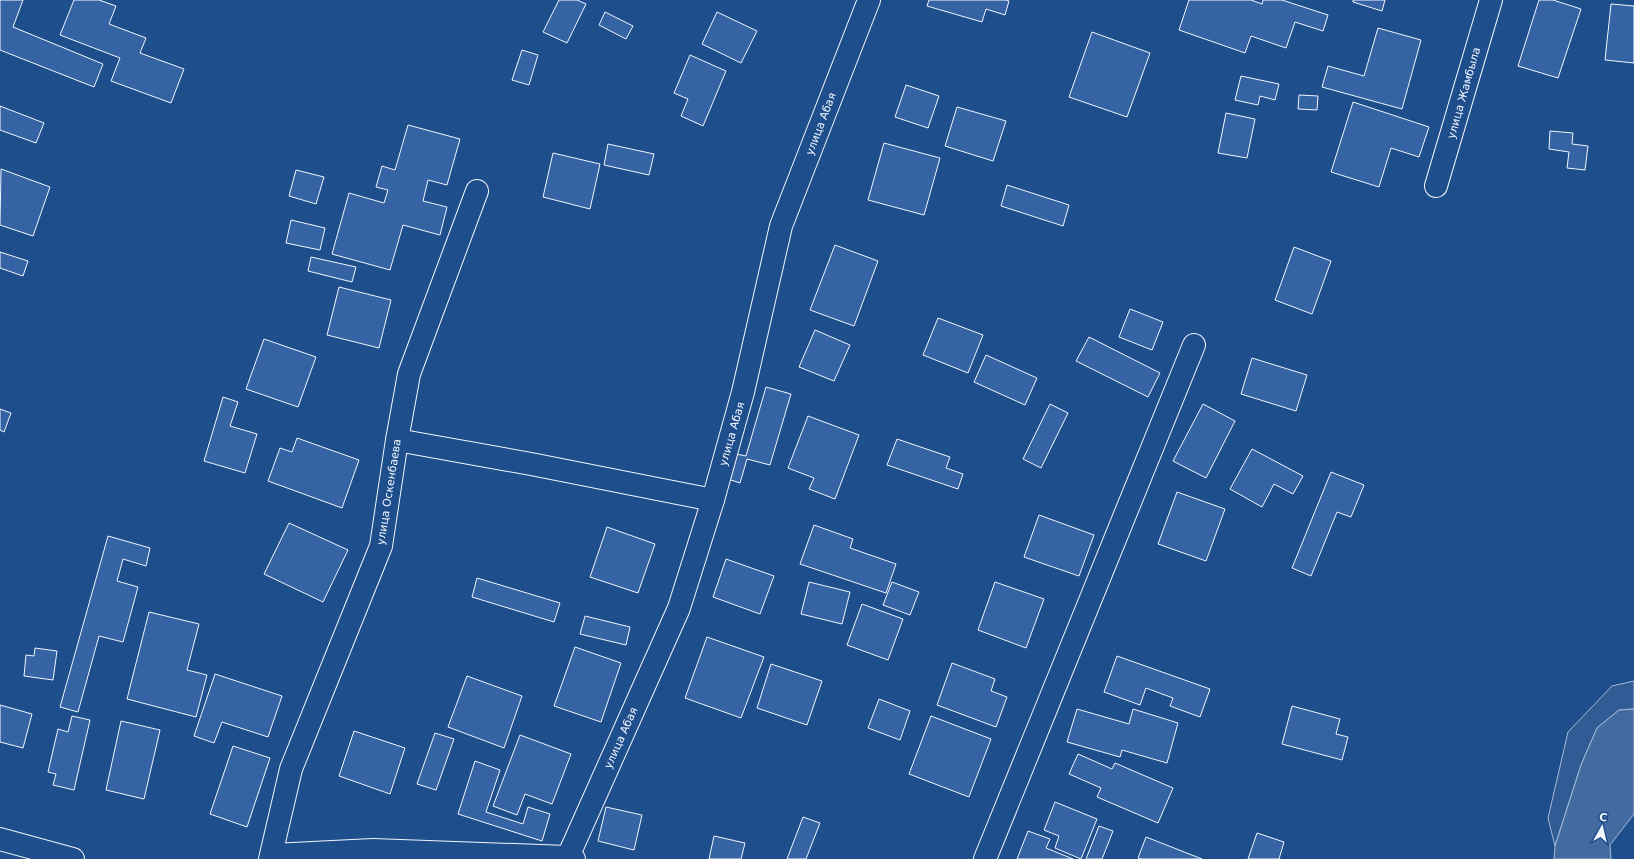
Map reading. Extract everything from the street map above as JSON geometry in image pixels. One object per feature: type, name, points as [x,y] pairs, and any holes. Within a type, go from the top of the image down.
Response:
[{"type":"street","name":"улица Абая","points":[[569,858],[679,608],[713,500],[743,392],[781,226],[869,0]]},
{"type":"street","name":"улица Жамбыла","points":[[1436,186],[1491,0]]},
{"type":"street","name":"улица Оскенбаева","points":[[271,857],[291,769],[381,546],[397,440],[409,374],[477,191]]},
{"type":"street","points":[[985,859],[1194,345]]},
{"type":"street","points":[[397,440],[531,464],[713,500]]},
{"type":"street","points":[[0,839],[73,859]]},
{"type":"street","points":[[271,857],[373,850],[569,858]]},
{"type":"shaded area","points":[[1634,681],[1634,709],[1619,710],[1597,728],[1581,765],[1555,846],[1548,818],[1568,732],[1612,686]]},
{"type":"shaded area","points":[[1634,709],[1634,814],[1610,845],[1611,859],[1554,859],[1555,846],[1581,765],[1597,728],[1619,710]]},
{"type":"building","points":[[0,0],[23,0],[13,27],[103,64],[94,87],[0,50]]},
{"type":"building","points":[[74,0],[99,0],[116,6],[109,24],[146,38],[140,53],[184,69],[171,103],[111,81],[120,58],[60,35]]},
{"type":"building","points":[[559,0],[577,0],[586,4],[567,43],[543,32]]},
{"type":"building","points":[[929,0],[1009,1],[1005,15],[986,9],[982,22],[927,6]]},
{"type":"building","points":[[1189,0],[1251,0],[1262,4],[1263,0],[1282,0],[1328,15],[1323,31],[1295,22],[1286,48],[1251,36],[1245,53],[1179,30]]},
{"type":"building","points":[[1353,0],[1385,0],[1382,11],[1353,2]]},
{"type":"building","points":[[1539,0],[1553,0],[1581,9],[1558,78],[1518,66]]},
{"type":"building","points":[[1611,4],[1634,6],[1634,63],[1605,60]]},
{"type":"building","points":[[605,12],[633,26],[626,39],[599,25]]},
{"type":"building","points":[[717,12],[757,31],[741,63],[702,44]]},
{"type":"building","points":[[1378,28],[1421,40],[1402,109],[1322,87],[1328,66],[1364,76]]},
{"type":"building","points":[[1092,32],[1150,53],[1127,117],[1069,97]]},
{"type":"building","points":[[522,50],[538,55],[529,85],[512,80]]},
{"type":"building","points":[[690,55],[726,71],[703,126],[681,116],[688,99],[674,93]]},
{"type":"building","points":[[1241,76],[1279,84],[1275,100],[1260,96],[1258,105],[1235,100]]},
{"type":"building","points":[[906,85],[939,96],[928,128],[895,117]]},
{"type":"building","points":[[1299,95],[1318,96],[1317,110],[1298,109]]},
{"type":"building","points":[[1353,102],[1429,127],[1419,157],[1391,148],[1379,187],[1331,172]]},
{"type":"building","points":[[0,106],[44,123],[36,143],[0,130]]},
{"type":"building","points":[[957,107],[1006,121],[993,161],[945,146]]},
{"type":"building","points":[[1226,113],[1255,119],[1247,158],[1218,153]]},
{"type":"building","points":[[408,125],[460,139],[447,185],[428,180],[423,201],[447,207],[440,235],[403,225],[390,270],[332,254],[349,193],[384,203],[388,190],[376,187],[382,166],[395,170]]},
{"type":"building","points":[[1550,131],[1573,133],[1572,144],[1588,146],[1585,170],[1567,168],[1569,152],[1549,149]]},
{"type":"building","points":[[884,143],[940,158],[924,215],[868,200]]},
{"type":"building","points":[[608,144],[654,154],[649,175],[604,165]]},
{"type":"building","points":[[553,153],[600,164],[590,209],[543,197]]},
{"type":"building","points":[[1,169],[50,187],[33,236],[0,225]]},
{"type":"building","points":[[296,170],[324,177],[316,204],[289,196]]},
{"type":"building","points":[[1007,185],[1069,205],[1063,226],[1001,206]]},
{"type":"building","points":[[291,220],[325,228],[320,250],[286,243]]},
{"type":"building","points":[[835,245],[878,261],[854,326],[810,310]]},
{"type":"building","points":[[1294,247],[1331,261],[1312,314],[1275,300]]},
{"type":"building","points":[[0,252],[28,261],[23,276],[0,268]]},
{"type":"building","points":[[311,257],[356,267],[352,282],[308,271]]},
{"type":"building","points":[[339,287],[391,300],[379,348],[327,335]]},
{"type":"building","points":[[1130,309],[1163,322],[1152,350],[1119,337]]},
{"type":"building","points":[[938,318],[983,335],[968,373],[923,355]]},
{"type":"building","points":[[815,330],[850,345],[834,381],[799,367]]},
{"type":"building","points":[[1089,337],[1160,373],[1148,397],[1076,361]]},
{"type":"building","points":[[264,339],[316,357],[298,407],[246,389]]},
{"type":"building","points":[[986,355],[1037,378],[1025,405],[974,382]]},
{"type":"building","points":[[1252,358],[1307,375],[1296,411],[1241,394]]},
{"type":"building","points":[[766,387],[791,394],[770,465],[747,459],[740,483],[728,479],[736,454],[746,456]]},
{"type":"building","points":[[223,397],[238,402],[230,426],[257,434],[245,473],[204,461]]},
{"type":"building","points":[[1050,404],[1068,413],[1041,468],[1023,459]]},
{"type":"building","points":[[1203,404],[1235,421],[1206,478],[1173,461]]},
{"type":"building","points":[[0,409],[11,413],[4,432],[0,430]]},
{"type":"building","points":[[808,416],[859,435],[835,499],[809,489],[814,478],[788,468]]},
{"type":"building","points":[[297,438],[359,460],[342,508],[268,481],[280,448],[292,452]]},
{"type":"building","points":[[897,439],[950,457],[946,468],[963,474],[958,489],[887,465]]},
{"type":"building","points":[[1252,449],[1303,476],[1293,494],[1274,484],[1262,507],[1230,489]]},
{"type":"building","points":[[1331,472],[1364,485],[1351,517],[1337,512],[1311,576],[1292,568]]},
{"type":"building","points":[[1177,492],[1225,509],[1206,561],[1158,544]]},
{"type":"building","points":[[1039,515],[1094,535],[1079,576],[1024,557]]},
{"type":"building","points":[[289,523],[348,550],[323,602],[264,574]]},
{"type":"building","points":[[814,525],[853,539],[850,548],[896,564],[886,593],[800,564]]},
{"type":"building","points":[[607,527],[655,544],[638,593],[590,577]]},
{"type":"building","points":[[108,536],[150,548],[146,566],[123,559],[117,581],[138,587],[123,642],[99,636],[78,712],[60,707]]},
{"type":"building","points":[[726,559],[774,576],[760,614],[713,597]]},
{"type":"building","points":[[477,578],[560,603],[554,622],[472,597]]},
{"type":"building","points":[[809,582],[850,592],[842,624],[801,614]]},
{"type":"building","points":[[892,582],[919,592],[910,615],[883,605]]},
{"type":"building","points":[[995,582],[1044,599],[1026,648],[978,630]]},
{"type":"building","points":[[862,604],[903,619],[888,660],[847,645]]},
{"type":"building","points":[[149,612],[199,624],[187,670],[207,675],[196,717],[127,699]]},
{"type":"building","points":[[585,616],[630,627],[626,645],[580,634]]},
{"type":"building","points":[[707,637],[764,657],[741,718],[685,698]]},
{"type":"building","points":[[575,647],[621,663],[601,722],[554,706]]},
{"type":"building","points":[[35,648],[57,651],[53,680],[24,676],[26,655],[34,656]]},
{"type":"building","points":[[1117,656],[1210,689],[1200,717],[1170,706],[1173,698],[1146,688],[1140,705],[1104,692]]},
{"type":"building","points":[[952,663],[995,679],[991,691],[1007,697],[996,727],[937,705]]},
{"type":"building","points":[[771,664],[822,681],[807,725],[757,708]]},
{"type":"building","points":[[215,674],[282,696],[268,737],[222,722],[214,743],[194,736]]},
{"type":"building","points":[[467,676],[522,696],[504,748],[448,727]]},
{"type":"building","points":[[879,699],[910,711],[900,740],[868,728]]},
{"type":"building","points":[[0,705],[32,714],[23,748],[0,742]]},
{"type":"building","points":[[1292,706],[1340,719],[1336,734],[1348,737],[1342,760],[1282,744]]},
{"type":"building","points":[[1077,709],[1129,724],[1133,709],[1178,723],[1167,763],[1122,750],[1120,757],[1067,742]]},
{"type":"building","points":[[72,716],[90,720],[74,790],[53,785],[56,774],[48,772],[58,729],[68,732]]},
{"type":"building","points":[[931,716],[991,739],[969,797],[909,774]]},
{"type":"building","points":[[121,721],[160,730],[144,799],[106,790]]},
{"type":"building","points":[[354,731],[405,748],[390,794],[339,776]]},
{"type":"building","points":[[435,733],[454,739],[436,790],[417,784]]},
{"type":"building","points":[[520,735],[571,754],[552,804],[525,794],[517,815],[493,806]]},
{"type":"building","points":[[233,746],[270,758],[247,827],[210,814]]},
{"type":"building","points":[[1078,754],[1112,769],[1115,763],[1173,788],[1158,823],[1097,797],[1101,788],[1069,774]]},
{"type":"building","points":[[475,761],[500,770],[486,812],[523,824],[528,807],[550,814],[542,841],[458,814]]},
{"type":"building","points":[[1055,802],[1097,819],[1081,859],[1055,848],[1059,836],[1044,830]]},
{"type":"building","points":[[606,807],[642,815],[634,850],[598,841]]},
{"type":"building","points":[[803,817],[820,823],[806,859],[787,859]]},
{"type":"building","points":[[1099,826],[1113,831],[1102,859],[1086,859]]},
{"type":"building","points":[[1028,831],[1050,839],[1046,848],[1073,859],[1017,859]]},
{"type":"building","points":[[1257,833],[1284,842],[1279,859],[1248,859]]},
{"type":"building","points":[[714,836],[745,843],[741,859],[709,859]]},
{"type":"building","points":[[1146,837],[1202,859],[1138,858]]}]
